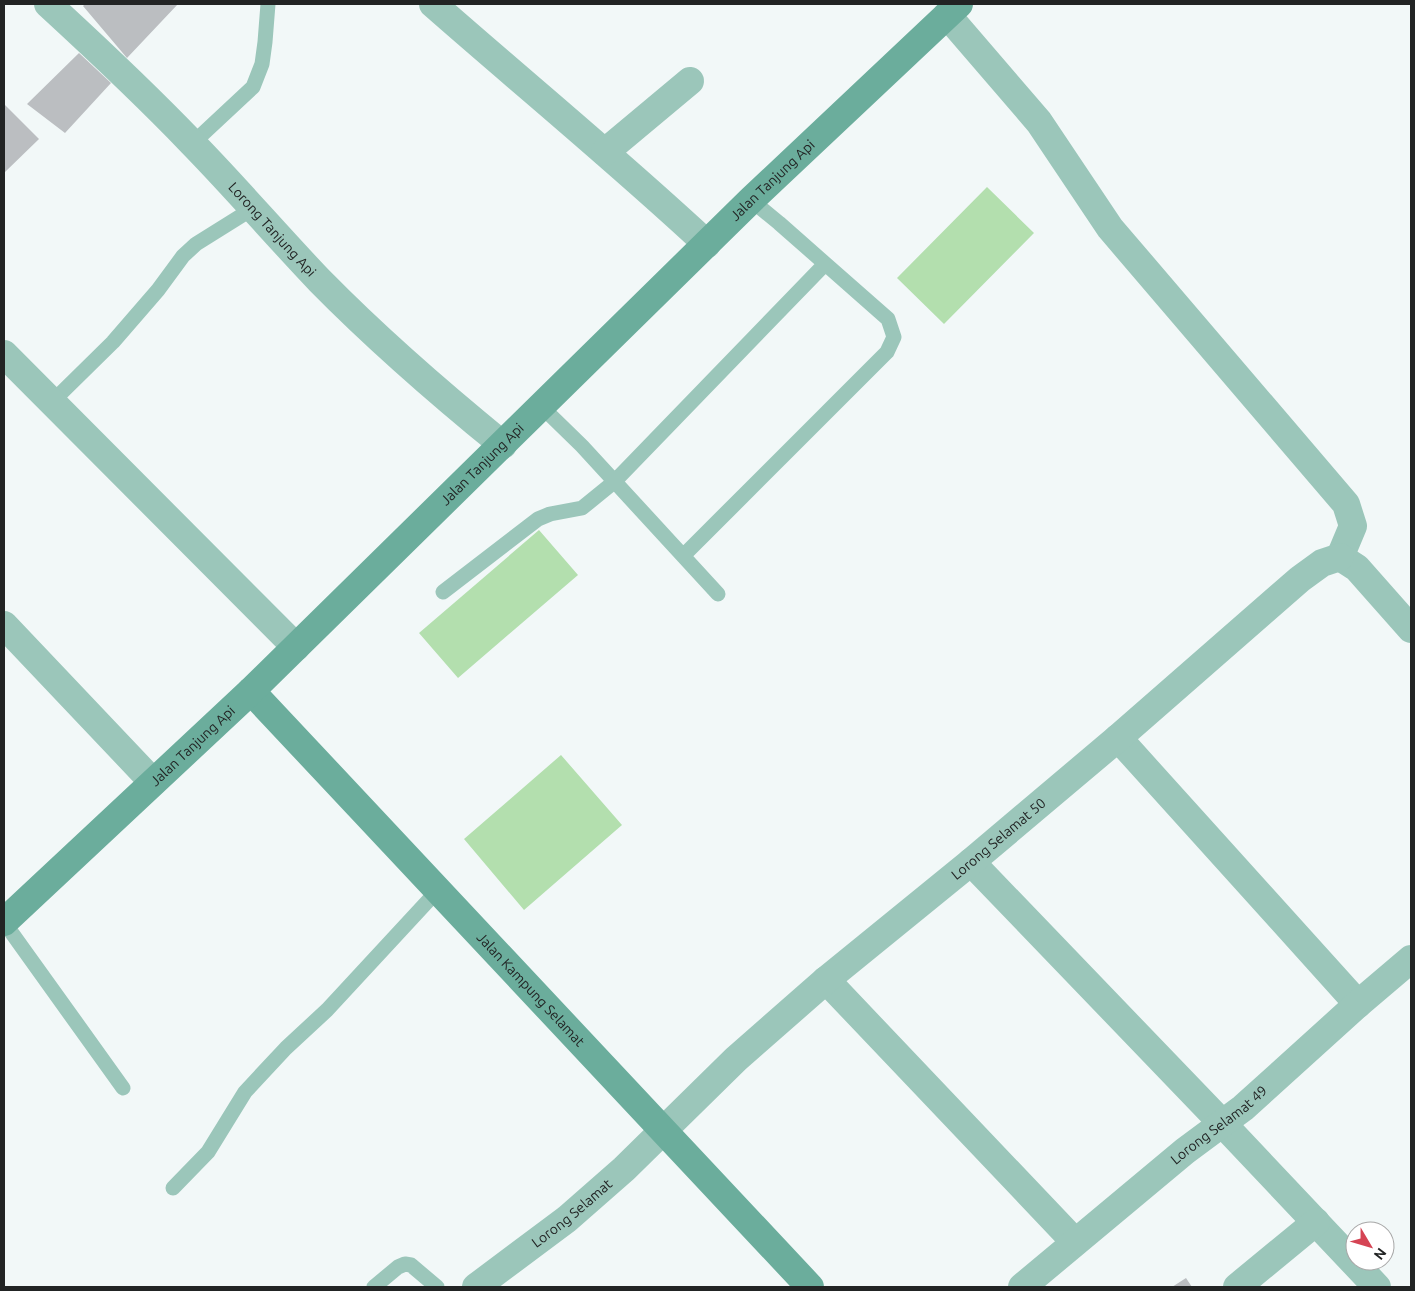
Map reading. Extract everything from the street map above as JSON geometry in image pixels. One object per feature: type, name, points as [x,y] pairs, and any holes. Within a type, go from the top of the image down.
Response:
[{"type":"street","name":"Lorong Tanjung Api","points":[[48,4],[109,60],[193,143],[252,209],[322,282],[406,363],[503,445]]},
{"type":"street","points":[[433,4],[605,152],[707,244]]},
{"type":"street","points":[[953,9],[1039,122],[1110,228],[1346,504],[1352,526],[1340,557],[1357,568],[1411,629]]},
{"type":"street","name":"Jalan Tanjung Api","points":[[4,922],[251,691],[751,200],[953,9]]},
{"type":"street","points":[[605,152],[690,81]]},
{"type":"street","points":[[4,354],[296,647]]},
{"type":"street","name":"Lorong Selamat 50","points":[[663,1131],[736,1059],[826,980],[971,862],[1118,738],[1300,579],[1322,563],[1340,557]]},
{"type":"street","points":[[4,625],[153,782]]},
{"type":"street","name":"Jalan Kampung Selamat","points":[[251,691],[810,1287]]},
{"type":"street","points":[[1118,738],[1358,1004]]},
{"type":"street","points":[[971,862],[1377,1287]]},
{"type":"street","name":"Lorong Selamat 49","points":[[1022,1287],[1185,1151],[1243,1108],[1358,1004],[1411,959]]},
{"type":"street","points":[[826,980],[1075,1242]]},
{"type":"street","name":"Lorong Selamat","points":[[483,1285],[567,1219],[624,1169],[663,1131]]},
{"type":"street","points":[[1237,1287],[1316,1222]]},
{"type":"lane","points":[[193,143],[253,87],[262,64],[268,4]]},
{"type":"lane","points":[[683,556],[887,352],[894,337],[888,319],[751,200]]},
{"type":"lane","points":[[51,403],[113,342],[158,290],[189,250],[252,209]]},
{"type":"lane","points":[[444,592],[538,519],[550,514],[582,508],[614,482],[825,264]]},
{"type":"lane","points":[[542,407],[582,446],[718,594]]},
{"type":"lane","points":[[173,1188],[208,1152],[245,1092],[286,1048],[327,1010],[438,889]]},
{"type":"lane","points":[[4,922],[123,1088]]},
{"type":"lane","points":[[374,1287],[398,1267],[405,1264],[411,1265],[437,1287]]},
{"type":"green space","points":[[987,187],[1034,233],[944,324],[897,278]]},
{"type":"green space","points":[[539,530],[578,575],[458,678],[419,633]]},
{"type":"green space","points":[[561,755],[622,825],[524,910],[464,839]]},
{"type":"building","points":[[85,4],[178,4],[127,58],[83,6]]},
{"type":"building","points":[[79,53],[111,83],[65,133],[27,104]]},
{"type":"building","points":[[4,104],[39,139],[4,173]]},
{"type":"building","points":[[1186,1278],[1192,1287],[1172,1287]]}]
